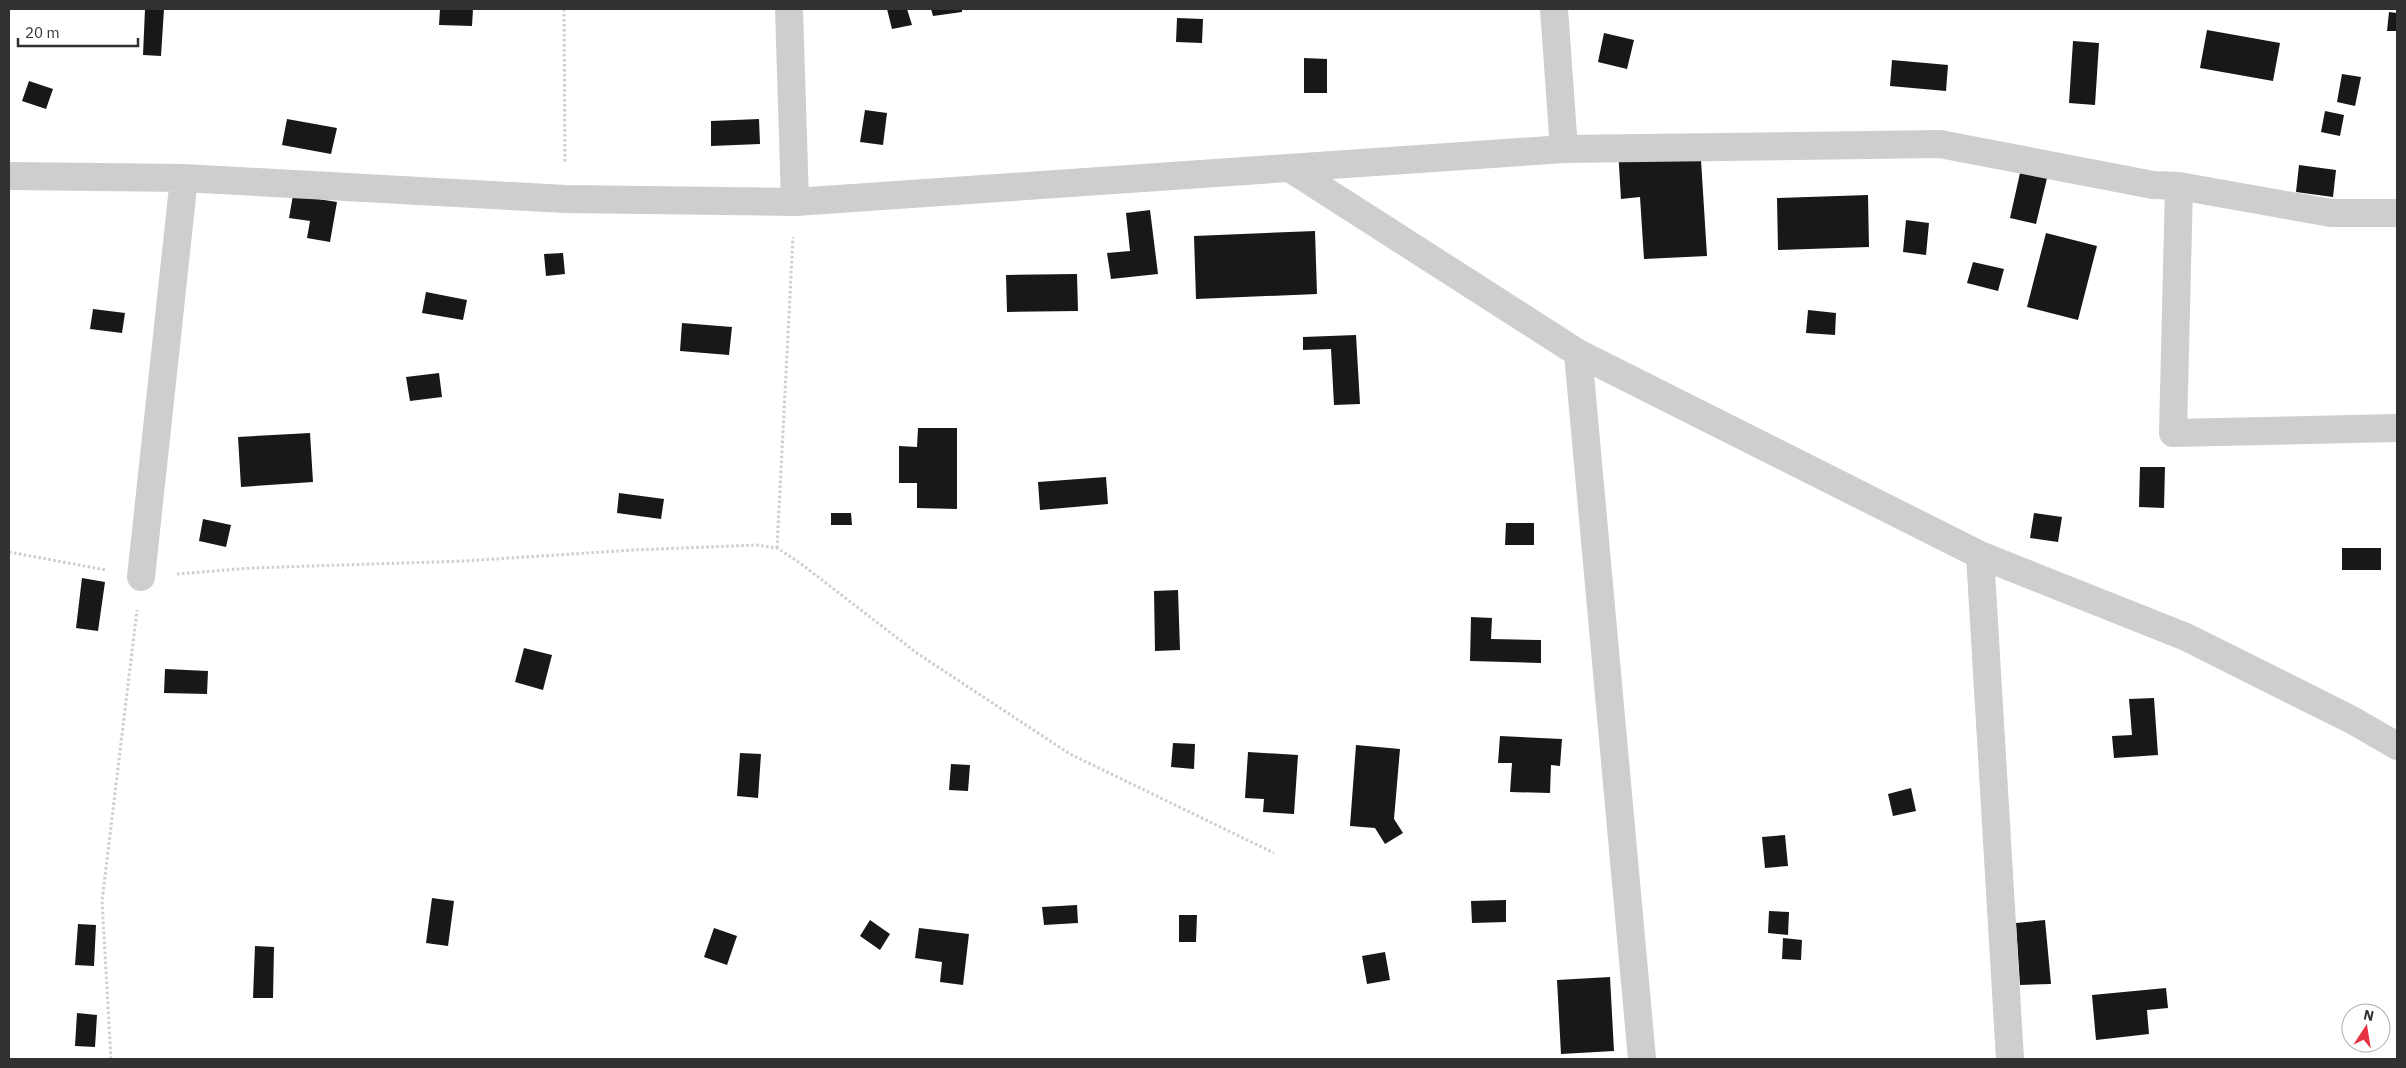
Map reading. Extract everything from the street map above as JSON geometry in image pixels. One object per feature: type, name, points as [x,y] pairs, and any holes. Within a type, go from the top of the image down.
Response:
[{"type":"street","points":[[789,9],[795,202]]},
{"type":"street","points":[[1554,9],[1564,149]]},
{"type":"street","points":[[9,176],[184,178],[565,200],[795,202],[1564,149],[1940,144],[2154,185],[2179,186],[2331,213],[2397,213]]},
{"type":"street","points":[[1291,168],[1578,353],[1980,555],[2186,636],[2352,720],[2397,746]]},
{"type":"street","points":[[141,577],[184,178]]},
{"type":"street","points":[[2179,186],[2174,433],[2397,428]]},
{"type":"street","points":[[1578,353],[1642,1059]]},
{"type":"street","points":[[1980,555],[2010,1059]]},
{"type":"path","points":[[564,9],[565,200]]},
{"type":"path","points":[[777,548],[795,202]]},
{"type":"path","points":[[9,552],[141,577],[251,568],[464,561],[633,550],[756,545],[777,548],[800,562],[918,654],[1070,754],[1274,853]]},
{"type":"path","points":[[111,1059],[102,901],[141,577]]},
{"type":"building","points":[[145,9],[164,9],[161,56],[143,55]]},
{"type":"building","points":[[440,9],[473,9],[472,26],[439,25]]},
{"type":"building","points":[[887,9],[907,9],[912,25],[892,29]]},
{"type":"building","points":[[931,9],[962,9],[962,12],[933,16]]},
{"type":"building","points":[[2389,12],[2397,13],[2397,31],[2387,31]]},
{"type":"building","points":[[1177,18],[1203,19],[1202,43],[1176,42]]},
{"type":"building","points":[[2207,30],[2280,43],[2273,81],[2200,68]]},
{"type":"building","points":[[1604,33],[1634,40],[1627,69],[1598,62]]},
{"type":"building","points":[[2073,41],[2099,43],[2095,105],[2069,103]]},
{"type":"building","points":[[1304,58],[1327,59],[1327,93],[1304,93]]},
{"type":"building","points":[[1892,60],[1948,65],[1946,91],[1890,86]]},
{"type":"building","points":[[2342,74],[2361,77],[2355,106],[2337,102]]},
{"type":"building","points":[[29,81],[53,89],[46,109],[22,101]]},
{"type":"building","points":[[865,110],[887,113],[883,145],[860,142]]},
{"type":"building","points":[[2325,111],[2344,115],[2340,136],[2321,132]]},
{"type":"building","points":[[287,119],[337,128],[331,154],[282,145]]},
{"type":"building","points":[[759,119],[760,144],[711,146],[711,121]]},
{"type":"building","points":[[1700,144],[1707,256],[1644,259],[1640,197],[1621,199],[1618,149]]},
{"type":"building","points":[[2022,164],[2049,170],[2036,224],[2010,218]]},
{"type":"building","points":[[2299,165],[2336,170],[2333,197],[2296,192]]},
{"type":"building","points":[[293,195],[337,202],[330,242],[307,238],[310,221],[289,218]]},
{"type":"building","points":[[1868,195],[1869,247],[1778,250],[1777,198]]},
{"type":"building","points":[[1150,210],[1158,274],[1111,279],[1107,253],[1130,251],[1126,213]]},
{"type":"building","points":[[1906,220],[1929,223],[1926,255],[1903,252]]},
{"type":"building","points":[[1315,231],[1317,294],[1196,299],[1194,236]]},
{"type":"building","points":[[2046,233],[2097,246],[2078,320],[2027,307]]},
{"type":"building","points":[[563,253],[565,274],[546,276],[544,254]]},
{"type":"building","points":[[1973,262],[2004,269],[1998,291],[1967,283]]},
{"type":"building","points":[[1077,274],[1078,311],[1007,312],[1006,275]]},
{"type":"building","points":[[426,292],[467,300],[463,320],[422,313]]},
{"type":"building","points":[[93,309],[125,313],[122,333],[90,329]]},
{"type":"building","points":[[1808,310],[1836,313],[1835,335],[1806,333]]},
{"type":"building","points":[[682,323],[732,327],[729,355],[680,351]]},
{"type":"building","points":[[1356,335],[1360,404],[1334,405],[1331,349],[1303,350],[1303,337]]},
{"type":"building","points":[[439,373],[442,397],[410,401],[406,377]]},
{"type":"building","points":[[918,428],[957,428],[957,509],[917,508],[917,483],[899,483],[899,446],[917,447]]},
{"type":"building","points":[[310,433],[313,482],[241,487],[238,437]]},
{"type":"building","points":[[2140,467],[2165,467],[2164,508],[2139,507]]},
{"type":"building","points":[[1106,477],[1108,504],[1040,510],[1038,482]]},
{"type":"building","points":[[619,493],[664,499],[661,519],[617,513]]},
{"type":"building","points":[[831,513],[851,513],[852,525],[831,525]]},
{"type":"building","points":[[2034,513],[2062,517],[2058,542],[2030,538]]},
{"type":"building","points":[[203,519],[231,525],[226,547],[199,541]]},
{"type":"building","points":[[1506,523],[1534,523],[1534,545],[1505,545]]},
{"type":"building","points":[[2342,548],[2381,548],[2381,570],[2342,570]]},
{"type":"building","points":[[82,578],[105,582],[98,631],[76,628]]},
{"type":"building","points":[[1178,590],[1180,650],[1155,651],[1154,591]]},
{"type":"building","points":[[1471,617],[1492,618],[1491,639],[1541,640],[1541,663],[1470,661]]},
{"type":"building","points":[[524,648],[552,655],[543,690],[515,682]]},
{"type":"building","points":[[165,669],[208,671],[207,694],[164,693]]},
{"type":"building","points":[[2154,698],[2158,755],[2114,758],[2112,736],[2132,735],[2129,699]]},
{"type":"building","points":[[1500,736],[1562,739],[1560,766],[1551,765],[1550,793],[1510,792],[1512,763],[1498,763]]},
{"type":"building","points":[[1173,743],[1195,744],[1194,769],[1171,767]]},
{"type":"building","points":[[1356,745],[1400,749],[1394,819],[1403,833],[1385,844],[1375,828],[1350,826]]},
{"type":"building","points":[[1248,752],[1298,755],[1294,814],[1263,812],[1264,799],[1245,798]]},
{"type":"building","points":[[740,753],[761,754],[758,798],[737,796]]},
{"type":"building","points":[[951,764],[970,765],[968,791],[949,790]]},
{"type":"building","points":[[1911,788],[1916,811],[1893,816],[1888,794]]},
{"type":"building","points":[[1785,835],[1788,866],[1765,868],[1762,837]]},
{"type":"building","points":[[432,898],[454,901],[448,946],[426,943]]},
{"type":"building","points":[[1506,900],[1506,922],[1472,923],[1471,901]]},
{"type":"building","points":[[1077,905],[1078,923],[1044,925],[1042,907]]},
{"type":"building","points":[[1769,911],[1789,912],[1788,935],[1768,933]]},
{"type":"building","points":[[1179,915],[1197,915],[1196,942],[1179,942]]},
{"type":"building","points":[[870,920],[890,934],[880,950],[860,936]]},
{"type":"building","points":[[2045,920],[2051,984],[2020,985],[2016,923]]},
{"type":"building","points":[[78,924],[96,925],[94,966],[75,965]]},
{"type":"building","points":[[714,928],[737,936],[727,965],[704,957]]},
{"type":"building","points":[[919,928],[969,934],[963,985],[940,982],[942,962],[915,958]]},
{"type":"building","points":[[1783,938],[1802,940],[1801,960],[1782,959]]},
{"type":"building","points":[[255,946],[274,947],[273,998],[253,998]]},
{"type":"building","points":[[1385,952],[1390,980],[1367,984],[1362,956]]},
{"type":"building","points":[[1610,977],[1614,1051],[1561,1054],[1557,980]]},
{"type":"building","points":[[2166,988],[2168,1008],[2147,1010],[2149,1034],[2096,1040],[2092,995]]},
{"type":"building","points":[[77,1013],[97,1015],[95,1047],[75,1046]]}]
